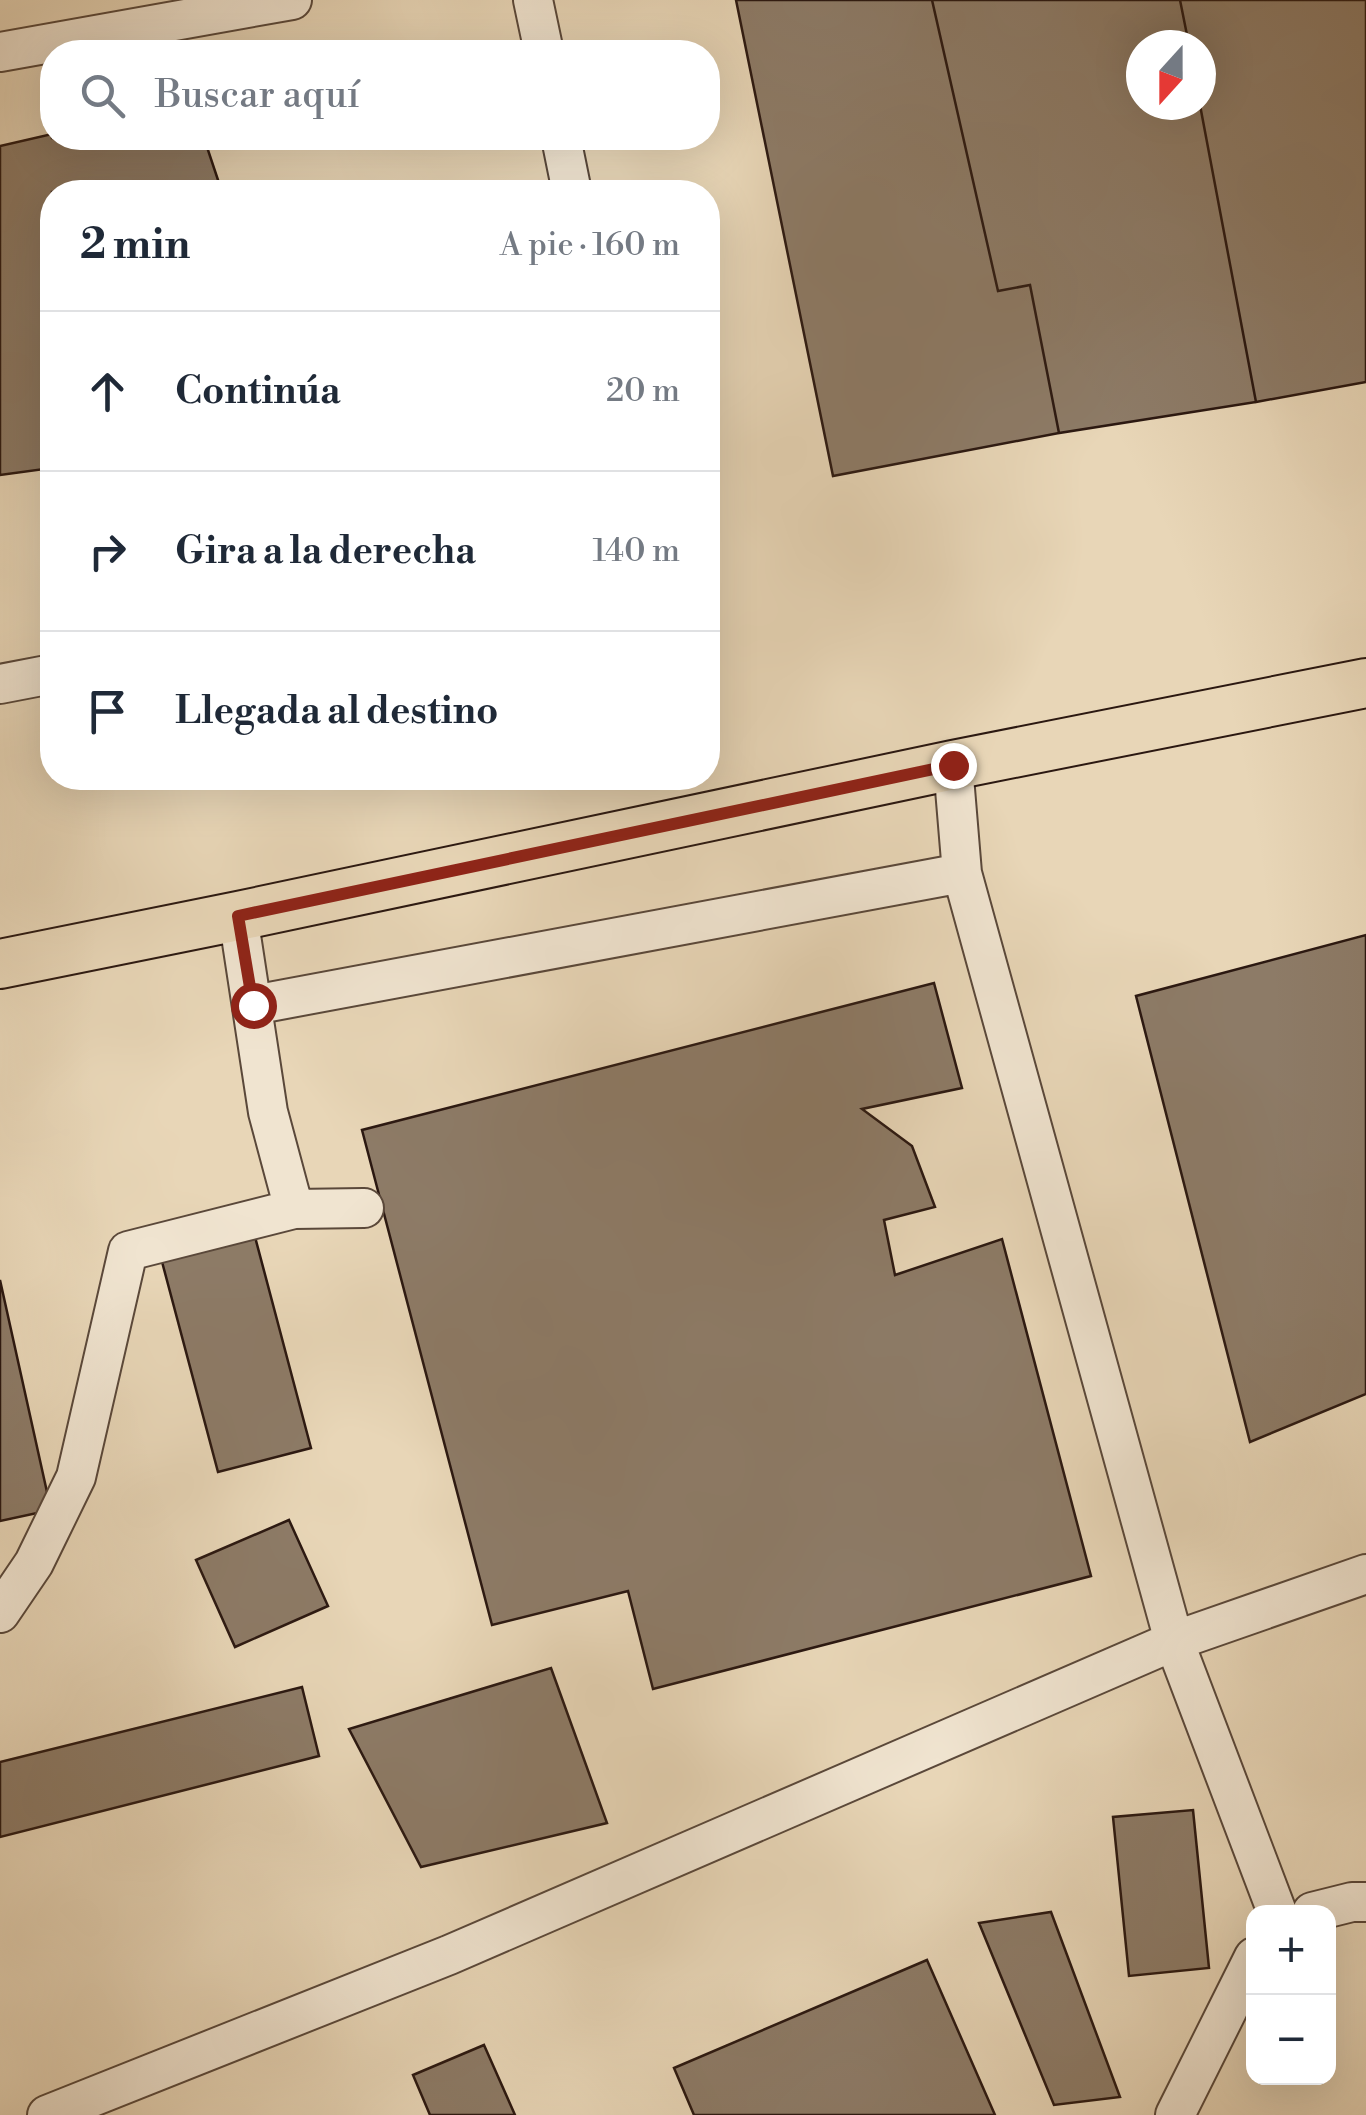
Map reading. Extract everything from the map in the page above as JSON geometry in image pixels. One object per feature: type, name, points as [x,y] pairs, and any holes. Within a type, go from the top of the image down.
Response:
[{"type":"main road","points":[[0,964],[1366,683]]},
{"type":"street","points":[[67,40],[292,0]]},
{"type":"street","points":[[533,0],[541,40]]},
{"type":"street","points":[[0,52],[40,45]]},
{"type":"street","points":[[563,150],[569,180]]},
{"type":"street","points":[[0,684],[40,676]]},
{"type":"street","points":[[953,765],[962,873],[1174,1641],[1274,1905]]},
{"type":"street","points":[[253,1005],[962,873]]},
{"type":"street","points":[[238,916],[268,1112],[294,1209]]},
{"type":"street","points":[[0,1613],[34,1563],[76,1477],[128,1252],[294,1209],[364,1208]]},
{"type":"street","points":[[47,2115],[448,1955],[1174,1641],[1366,1574]]},
{"type":"street","points":[[1336,1906],[1366,1902]]},
{"type":"street","points":[[1176,2115],[1246,1972]]},
{"type":"building","points":[[736,0],[932,0],[998,291],[1030,285],[1059,433],[833,476]]},
{"type":"building","points":[[932,0],[1180,0],[1186,30],[1126,30],[1126,120],[1203,120],[1256,402],[1059,433],[1030,285],[998,291]]},
{"type":"building","points":[[1180,0],[1366,0],[1366,382],[1256,402],[1203,120],[1216,120],[1216,30],[1186,30]]},
{"type":"building","points":[[40,137],[40,150],[208,150],[218,180],[40,180],[40,470],[0,475],[0,146]]},
{"type":"building","points":[[1366,935],[1366,1394],[1250,1442],[1136,996]]},
{"type":"building","points":[[934,983],[962,1088],[862,1109],[912,1146],[935,1207],[884,1220],[895,1275],[1002,1239],[1091,1576],[653,1689],[628,1591],[492,1625],[362,1130]]},
{"type":"building","points":[[254,1233],[311,1448],[218,1472],[161,1258]]},
{"type":"building","points":[[0,1280],[51,1510],[0,1521]]},
{"type":"building","points":[[289,1520],[328,1606],[235,1647],[196,1560]]},
{"type":"building","points":[[551,1668],[607,1823],[421,1867],[349,1729]]},
{"type":"building","points":[[302,1687],[319,1756],[0,1837],[0,1762]]},
{"type":"building","points":[[1193,1810],[1209,1968],[1129,1976],[1113,1817]]},
{"type":"building","points":[[1051,1912],[1120,2097],[1054,2105],[979,1923]]},
{"type":"building","points":[[927,1960],[995,2115],[694,2115],[674,2068]]},
{"type":"building","points":[[484,2045],[515,2115],[430,2115],[413,2075]]},
{"type":"route","points":[[253,1005],[238,916],[953,765]]}]
